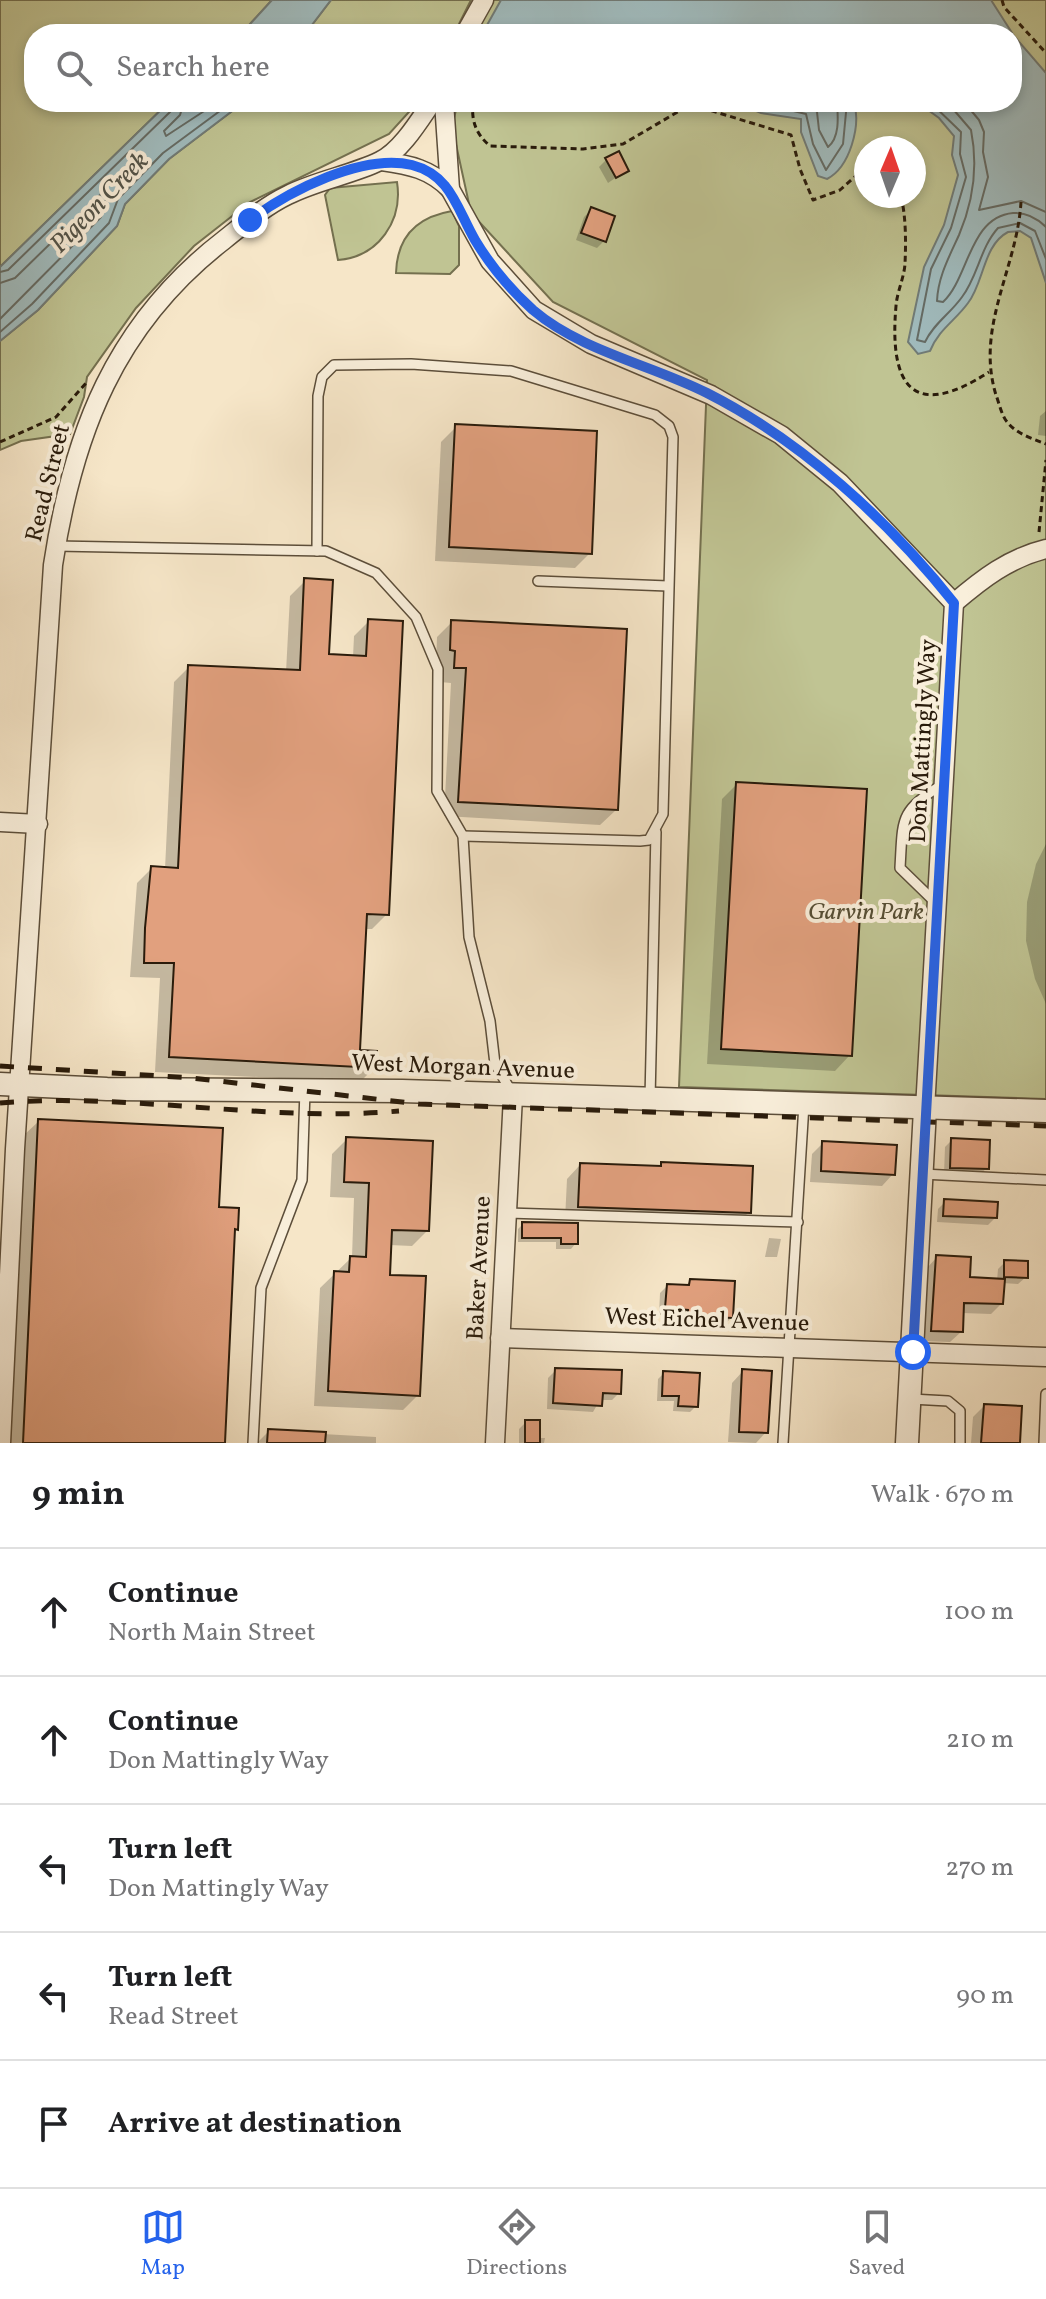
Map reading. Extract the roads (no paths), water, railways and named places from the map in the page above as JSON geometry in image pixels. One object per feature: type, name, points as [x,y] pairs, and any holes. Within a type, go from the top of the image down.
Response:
[{"type":"street","points":[[471,24],[484,0]]},
{"type":"street","name":"Read Street","points":[[382,161],[426,112]]},
{"type":"street","points":[[445,112],[450,189],[490,261],[534,310],[591,344],[711,395],[781,435],[840,483],[954,603],[983,578],[1042,550]]},
{"type":"street","name":"Read Street","points":[[1,1443],[10,1085],[38,824],[56,546],[68,487],[95,402],[109,371],[145,315],[210,251],[272,204],[325,179],[382,161],[413,165],[436,175],[450,189]]},
{"type":"street","name":"Don Mattingly Way","points":[[925,1109],[954,603]]},
{"type":"street","points":[[0,822],[38,824]]},
{"type":"street","name":"West Morgan Avenue","points":[[10,1085],[305,1090],[1046,1111]]},
{"type":"street","name":"Baker Avenue","points":[[495,1443],[513,1096]]},
{"type":"street","points":[[907,1443],[925,1109]]},
{"type":"street","name":"West Eichel Avenue","points":[[500,1338],[1046,1357]]},
{"type":"lane","points":[[317,551],[318,396],[322,377],[334,365],[411,364],[511,371],[655,415],[669,426],[673,437],[663,814],[656,832],[649,840],[640,841],[463,836]]},
{"type":"lane","points":[[56,546],[326,551],[376,573],[416,617],[438,669],[437,791],[463,836],[469,937],[490,1021],[495,1064],[513,1096]]},
{"type":"lane","points":[[538,581],[668,586]]},
{"type":"lane","points":[[938,905],[900,868],[903,821],[912,804],[946,782]]},
{"type":"lane","points":[[650,1099],[656,832]]},
{"type":"lane","points":[[253,1443],[261,1288],[302,1180],[305,1090]]},
{"type":"lane","points":[[783,1443],[804,1104]]},
{"type":"lane","points":[[922,1174],[1046,1180]]},
{"type":"lane","points":[[507,1213],[798,1222]]},
{"type":"lane","points":[[1044,1443],[1046,1394]]},
{"type":"lane","points":[[910,1399],[948,1401],[960,1411],[960,1443]]},
{"type":"water","points":[[272,0],[331,0],[313,24],[250,24]]},
{"type":"water","points":[[501,0],[991,0],[1006,24],[488,24]]},
{"type":"water","points":[[1022,45],[1046,73],[1046,283],[1031,238],[1020,231],[1008,232],[993,246],[968,303],[938,337],[930,351],[918,354],[908,342],[924,267],[944,225],[958,175],[952,155],[954,136],[931,112],[1022,112]]},
{"type":"water","name":"Pigeon Creek","points":[[159,112],[231,112],[169,159],[125,204],[117,226],[38,310],[0,341],[0,267]]},
{"type":"water","points":[[759,112],[856,112],[852,145],[842,165],[827,179],[818,176],[801,132],[801,119]]},
{"type":"railway","points":[[0,1066],[192,1078],[419,1104],[1046,1126]]},
{"type":"railway","points":[[0,1103],[100,1101],[299,1113],[399,1111]]},
{"type":"park label","name":"Garvin Park","points":[[866,913]]}]
